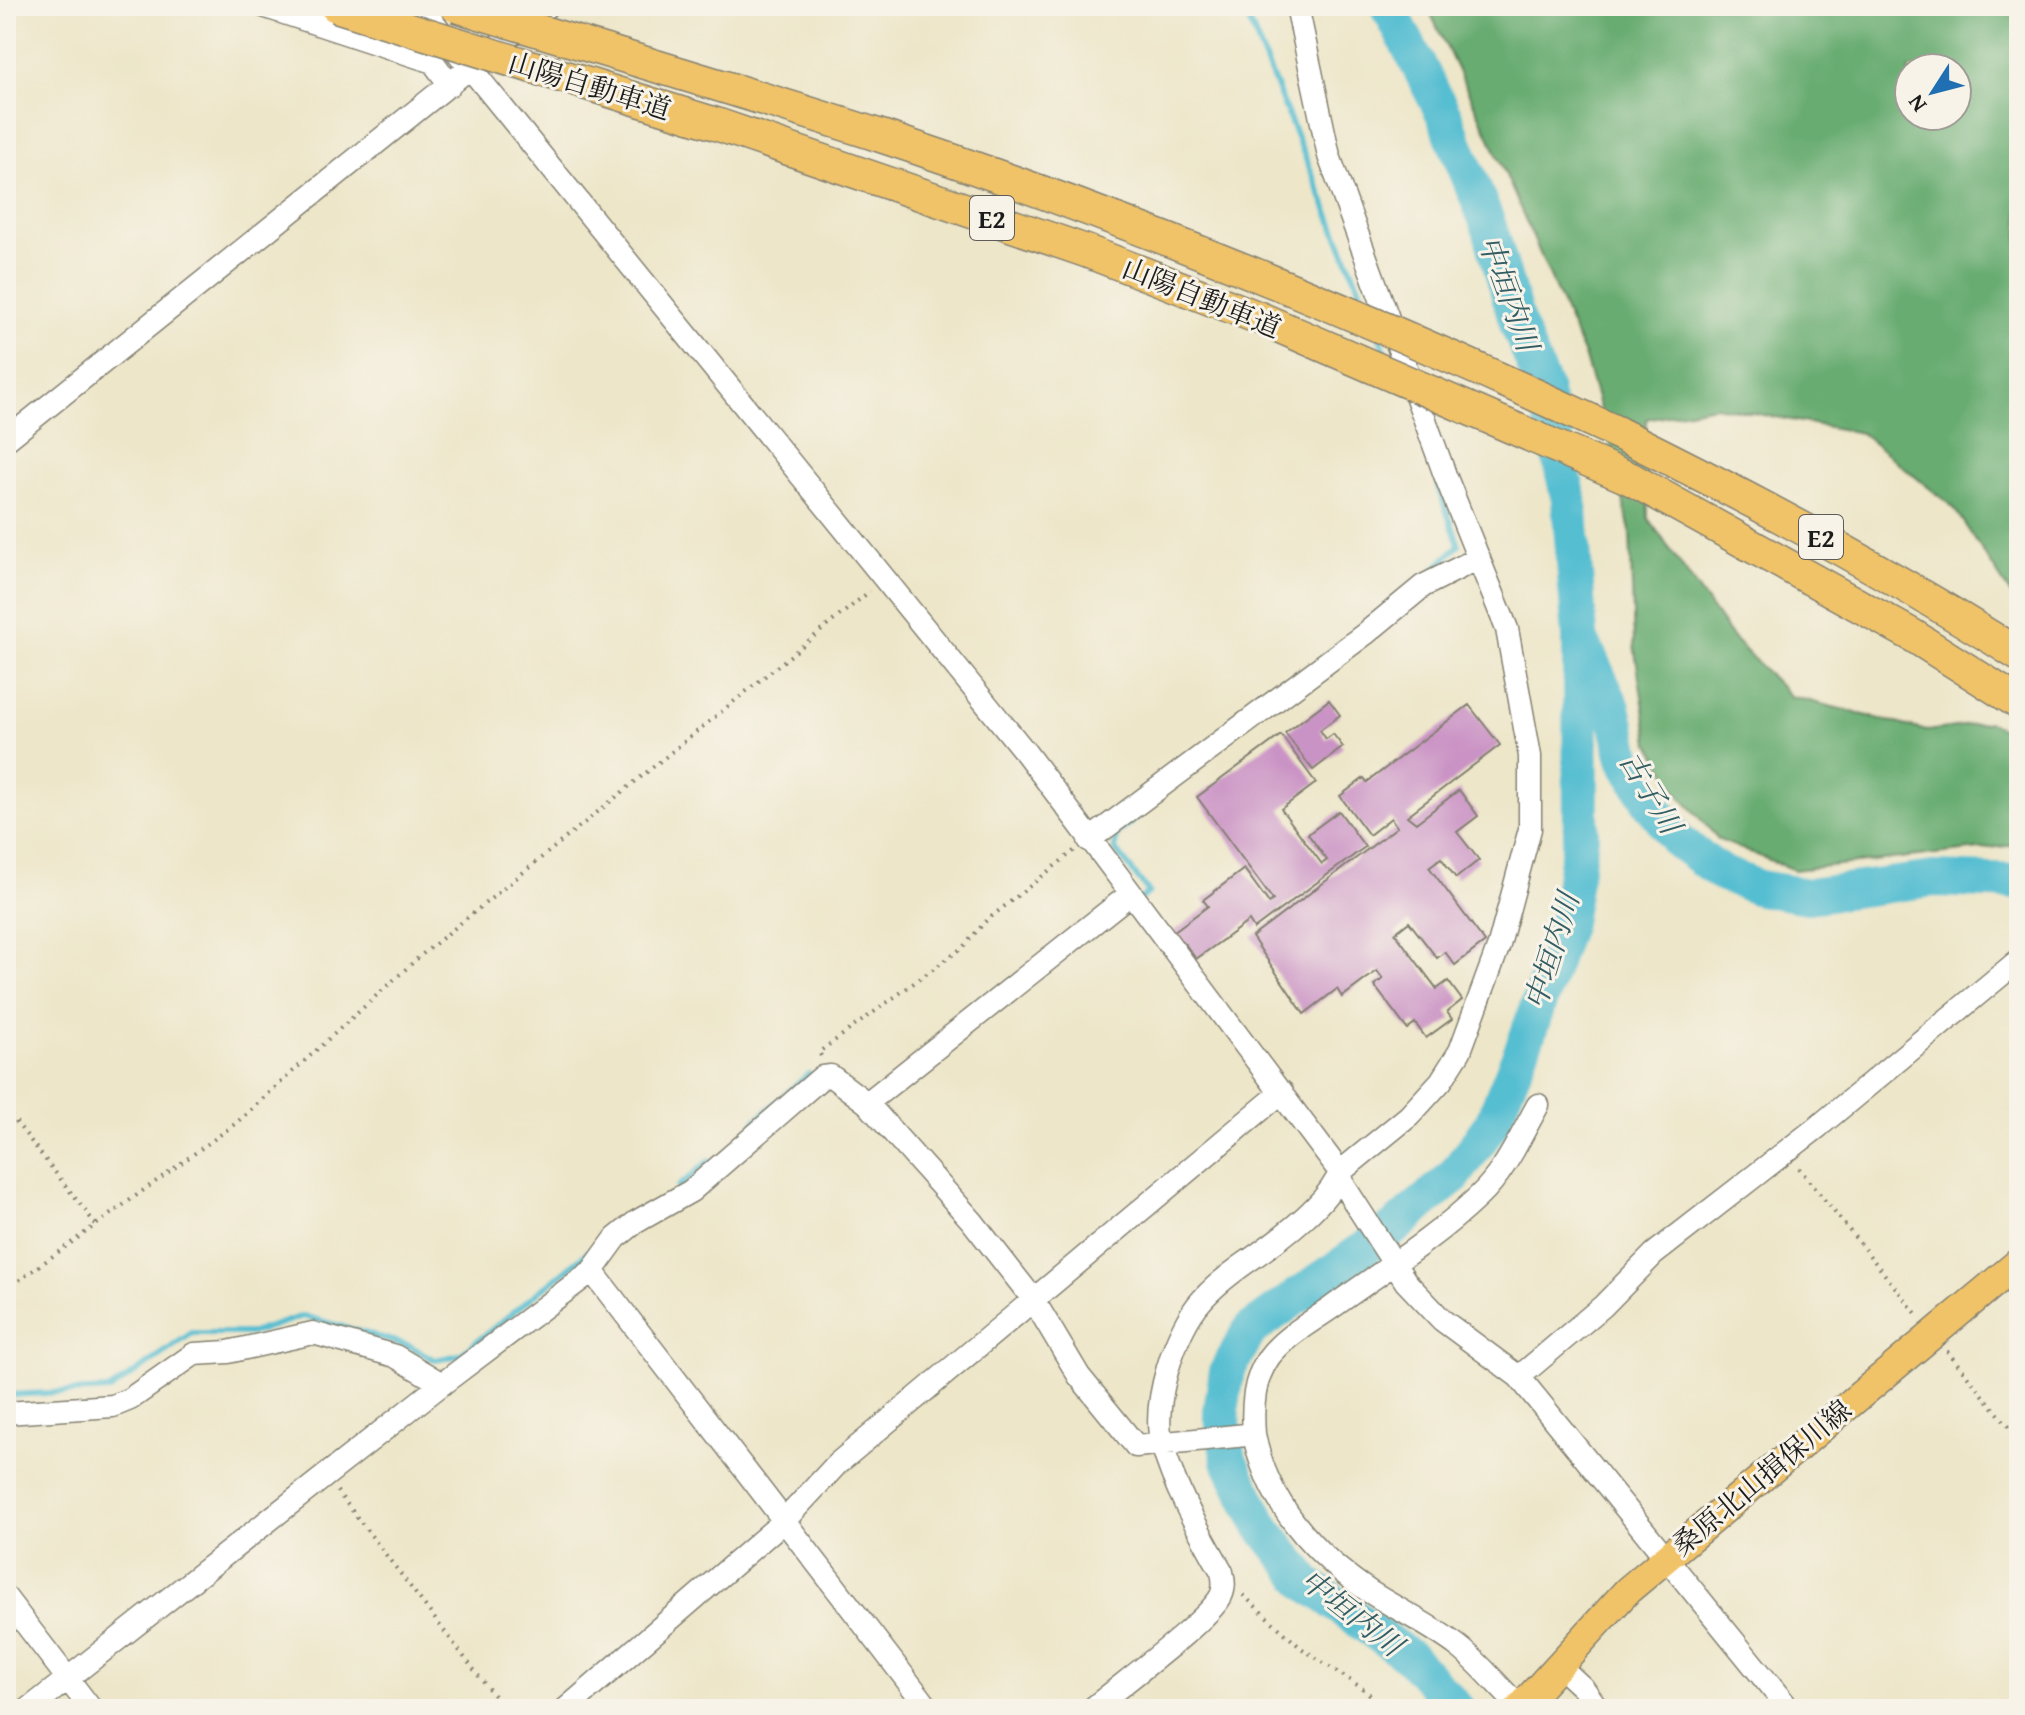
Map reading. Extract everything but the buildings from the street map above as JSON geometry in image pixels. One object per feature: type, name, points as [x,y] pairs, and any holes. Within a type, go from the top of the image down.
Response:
[{"type":"highway","name":"山陽自動車道","points":[[336,6],[716,124],[1086,251],[1262,319],[1631,479],[1912,635],[2019,703]]},
{"type":"highway","name":"山陽自動車道","points":[[434,9],[872,133],[1097,214],[1429,345],[1616,432],[1773,511],[1933,600],[2019,655]]},
{"type":"main road","name":"桑原北山揖保川線","points":[[1520,1708],[1557,1664],[1628,1590],[2019,1262]]},
{"type":"street","points":[[263,6],[433,62],[450,85]]},
{"type":"street","points":[[6,440],[547,6]]},
{"type":"street","points":[[1092,1709],[1203,1616],[1221,1597],[1225,1583],[1185,1504],[1167,1441],[1162,1399],[1184,1324],[1200,1302],[1227,1275],[1301,1222],[1441,1081],[1460,1051],[1499,945],[1530,829],[1530,756],[1507,629],[1445,475],[1329,156],[1297,6]]},
{"type":"street","points":[[408,54],[434,9],[470,68],[1026,753],[1129,895],[1282,1092],[1342,1179],[1391,1260],[1442,1320],[1519,1377],[1789,1709]]},
{"type":"street","points":[[1089,840],[1365,634],[1423,586],[1479,558]]},
{"type":"street","points":[[867,1103],[1129,895]]},
{"type":"street","points":[[1519,1377],[1603,1306],[1654,1254],[1786,1152],[2019,960]]},
{"type":"street","points":[[29,1709],[442,1384],[592,1271],[616,1238],[636,1222],[691,1191],[822,1077],[831,1076],[867,1103],[972,1221],[1033,1299],[1079,1376],[1136,1446],[1250,1434]]},
{"type":"street","points":[[566,1709],[784,1521],[837,1464],[1282,1092]]},
{"type":"street","points":[[1520,1708],[1460,1648],[1370,1592],[1332,1564],[1310,1542],[1272,1491],[1250,1434],[1258,1378],[1270,1356],[1391,1260],[1455,1219],[1497,1178],[1538,1105]]},
{"type":"street","points":[[592,1271],[929,1709]]},
{"type":"street","points":[[6,1413],[113,1406],[130,1399],[194,1354],[228,1352],[313,1333],[395,1356],[442,1384]]},
{"type":"street","points":[[6,1598],[65,1680],[91,1709]]},
{"type":"street","points":[[1557,1664],[1583,1688],[1598,1709]]},
{"type":"path","points":[[6,1290],[235,1124],[419,957],[884,580]]},
{"type":"path","points":[[831,1076],[819,1052],[962,948],[986,921],[1089,840]]},
{"type":"path","points":[[6,1109],[97,1226]]},
{"type":"path","points":[[1786,1152],[2019,1439]]},
{"type":"path","points":[[326,1476],[504,1709]]},
{"type":"path","points":[[1225,1583],[1236,1588],[1301,1648],[1365,1690],[1385,1709]]},
{"type":"green space","points":[[1427,6],[2019,6],[2019,607],[1954,508],[1861,433],[1715,406],[1646,419],[1648,518],[1731,636],[1790,696],[1927,731],[1990,722],[2019,739],[2019,841],[2015,845],[1794,870],[1719,840],[1679,795],[1649,742],[1634,645],[1630,531],[1611,446],[1584,355],[1489,136]]},
{"type":"waterway","points":[[1243,6],[1368,309]]},
{"type":"waterway","name":"中垣内川","points":[[1388,6],[1444,115],[1490,229],[1518,326],[1544,389],[1569,500],[1580,636],[1581,837],[1567,922],[1527,1037],[1492,1123],[1454,1176],[1395,1227],[1250,1330],[1227,1371],[1221,1411],[1229,1460],[1261,1525],[1307,1583],[1412,1659],[1457,1709]]},
{"type":"waterway","points":[[1380,338],[1389,361]]},
{"type":"waterway","points":[[1434,570],[1459,545],[1438,487]]},
{"type":"waterway","name":"古子川","points":[[1585,648],[1613,708],[1625,759],[1648,800],[1678,841],[1721,873],[1759,888],[1808,896],[1933,879],[2019,882]]},
{"type":"waterway","points":[[1139,816],[1116,834],[1115,849],[1149,892],[1142,898]]},
{"type":"waterway","points":[[754,1122],[809,1074]]},
{"type":"waterway","points":[[678,1187],[709,1161]]},
{"type":"waterway","points":[[608,1232],[627,1217]]},
{"type":"waterway","points":[[6,1395],[110,1390],[192,1333],[251,1333],[303,1316],[410,1346],[435,1360],[460,1355],[602,1241]]}]
